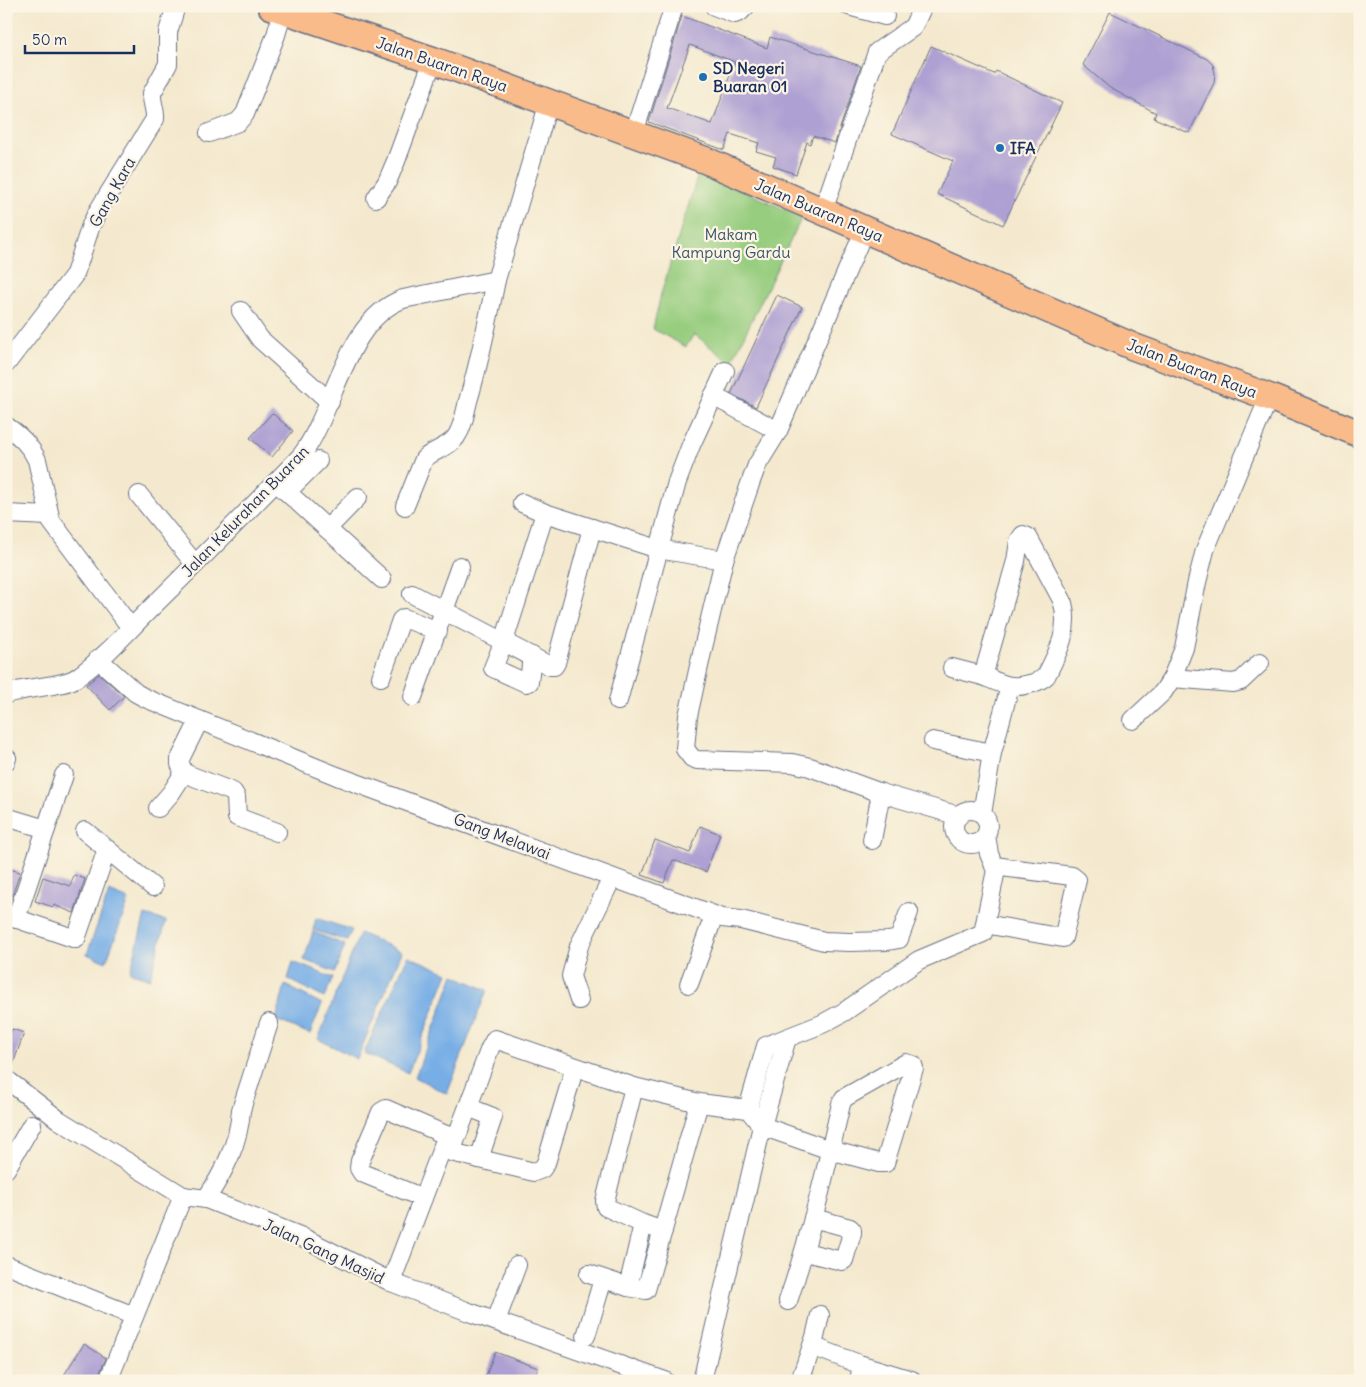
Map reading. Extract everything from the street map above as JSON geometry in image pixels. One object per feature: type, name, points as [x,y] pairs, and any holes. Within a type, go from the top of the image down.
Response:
[{"type":"main road","name":"Jalan Buaran Raya","points":[[291,10],[634,132],[705,160],[1134,347],[1269,397],[1360,434]]},
{"type":"street","name":"Gang Kara","points":[[6,364],[75,274],[91,225],[98,211],[155,119],[156,112],[152,94],[168,64],[168,32],[176,6]]},
{"type":"street","points":[[634,132],[674,6]]},
{"type":"street","points":[[714,6],[735,14],[746,6]]},
{"type":"street","points":[[849,6],[884,16]]},
{"type":"street","points":[[823,211],[877,52],[913,27],[923,6]]},
{"type":"street","points":[[209,133],[238,122],[245,114],[276,35],[291,10]]},
{"type":"street","points":[[376,198],[387,182],[396,161],[433,60]]},
{"type":"street","points":[[405,506],[424,459],[428,454],[448,445],[456,437],[462,425],[496,280],[549,102]]},
{"type":"street","points":[[865,229],[778,431],[757,465],[724,560],[688,716],[685,749],[689,755],[697,760],[792,763],[810,767],[881,793],[958,816]]},
{"type":"street","name":"Jalan Kelurahan Buaran","points":[[6,694],[75,679],[131,628],[195,564],[282,487],[310,443],[330,402],[350,352],[364,331],[380,313],[392,303],[412,297],[496,280]]},
{"type":"street","points":[[241,311],[260,339],[330,402]]},
{"type":"street","points":[[618,701],[658,549],[684,464],[725,370]]},
{"type":"street","points":[[713,396],[778,431]]},
{"type":"street","points":[[1133,720],[1163,692],[1172,678],[1187,640],[1197,582],[1205,550],[1269,397]]},
{"type":"street","points":[[6,426],[24,439],[33,451],[37,460],[51,521],[131,628]]},
{"type":"street","points":[[318,461],[282,487],[382,579]]},
{"type":"street","points":[[139,495],[195,564]]},
{"type":"street","points":[[327,529],[358,497]]},
{"type":"street","points":[[522,503],[545,513],[658,549],[724,560]]},
{"type":"street","points":[[532,656],[528,682],[526,683],[493,668],[504,641],[545,513]]},
{"type":"street","points":[[6,514],[49,516]]},
{"type":"street","points":[[412,594],[550,666],[554,666],[592,528]]},
{"type":"street","points":[[952,668],[983,676],[1010,686],[1026,685],[1043,679],[1048,671],[1065,632],[1065,610],[1062,600],[1026,535],[1023,535],[1019,541],[1016,561],[983,676]]},
{"type":"street","points":[[1016,561],[1046,570]]},
{"type":"street","points":[[413,697],[460,566]]},
{"type":"street","points":[[381,677],[401,620],[404,618],[438,631]]},
{"type":"street","name":"Gang Melawai","points":[[98,659],[136,693],[199,721],[337,776],[714,916],[766,925],[824,941],[850,942],[899,939],[909,912]]},
{"type":"street","points":[[1172,678],[1233,683],[1241,681],[1260,663]]},
{"type":"street","points":[[982,814],[992,753],[1010,686]]},
{"type":"street","points":[[199,721],[180,759],[184,773],[233,792],[236,797],[236,817],[277,832]]},
{"type":"street","points":[[934,741],[992,753]]},
{"type":"street","points":[[158,808],[171,794],[184,773]]},
{"type":"street","points":[[64,775],[46,829],[11,917],[76,939],[107,849]]},
{"type":"street","points":[[872,840],[881,793]]},
{"type":"street","points":[[748,1109],[764,1048],[768,1044],[831,1019],[919,960],[983,933],[996,870],[989,854],[986,835],[988,824],[982,814],[971,810],[958,816],[954,825],[961,841],[972,844],[983,840],[986,835]]},
{"type":"street","points":[[6,817],[46,829]]},
{"type":"street","points":[[85,831],[152,887]]},
{"type":"street","points":[[985,924],[1063,938],[1077,880],[1072,876],[994,866]]},
{"type":"street","points":[[579,1000],[571,976],[579,946],[612,878]]},
{"type":"street","points":[[689,984],[714,916]]},
{"type":"street","points":[[206,1200],[216,1184],[233,1148],[240,1124],[241,1110],[269,1023]]},
{"type":"street","points":[[702,1381],[762,1126],[787,1038]]},
{"type":"street","points":[[390,1282],[423,1198],[451,1137],[468,1107],[490,1048],[495,1040],[634,1087],[699,1103],[748,1109],[762,1126],[830,1150],[885,1163],[914,1068],[913,1065],[906,1063],[844,1098],[830,1150],[805,1252],[788,1302]]},
{"type":"street","points":[[451,1137],[451,1152],[453,1154],[534,1172],[542,1169],[546,1163],[575,1067]]},
{"type":"street","name":"Jalan Gang Masjid","points":[[6,1079],[59,1120],[182,1196],[206,1200],[300,1236],[390,1282],[665,1381]]},
{"type":"street","points":[[634,1087],[605,1200],[606,1207],[609,1210],[663,1231]]},
{"type":"street","points":[[586,1336],[596,1277],[628,1287],[646,1290],[699,1103]]},
{"type":"street","points":[[468,1107],[493,1117],[479,1159]]},
{"type":"street","points":[[423,1198],[362,1174],[359,1168],[360,1161],[380,1112],[384,1109],[451,1137]]},
{"type":"street","points":[[6,1169],[32,1124]]},
{"type":"street","points":[[108,1381],[182,1196]]},
{"type":"street","points":[[805,1252],[842,1261],[844,1260],[852,1233],[850,1228],[813,1218]]},
{"type":"street","points":[[628,1287],[643,1224]]},
{"type":"street","points":[[6,1265],[134,1316]]},
{"type":"street","points":[[496,1321],[517,1265]]},
{"type":"street","points":[[800,1381],[820,1315]]},
{"type":"street","points":[[812,1346],[861,1373],[912,1380]]},
{"type":"green space","name":"Makam Kampung Gardu","points":[[699,171],[802,217],[731,363],[694,334],[686,347],[653,329],[661,294]]},
{"type":"water","points":[[109,892],[129,900],[106,962],[87,954]]},
{"type":"water","points":[[145,915],[166,921],[150,979],[130,972]]},
{"type":"water","points":[[316,918],[352,930],[347,941],[313,930]]},
{"type":"water","points":[[313,932],[345,945],[335,972],[304,960]]},
{"type":"water","points":[[360,933],[402,952],[357,1059],[318,1039]]},
{"type":"water","points":[[408,956],[448,973],[408,1073],[364,1053]]},
{"type":"water","points":[[293,962],[333,978],[324,998],[288,979]]},
{"type":"water","points":[[454,975],[487,990],[447,1094],[415,1077]]},
{"type":"water","points":[[285,985],[322,1004],[310,1034],[276,1020]]},
{"type":"building","points":[[1110,12],[1207,59],[1213,65],[1215,73],[1214,83],[1189,133],[1154,118],[1156,113],[1110,88],[1083,65]]},
{"type":"building","points":[[682,16],[767,48],[770,37],[861,66],[835,143],[813,136],[810,144],[807,142],[796,174],[773,166],[776,157],[756,151],[759,143],[730,134],[724,150],[649,122]],"holes":[[[690,45],[735,62],[712,124],[667,108]]]},
{"type":"building","name":"IFA","points":[[931,46],[994,74],[996,71],[1062,103],[1003,225],[937,194],[953,161],[892,134]]},
{"type":"building","points":[[777,295],[802,307],[756,407],[731,394]]},
{"type":"building","points":[[272,413],[293,431],[272,457],[250,438]]},
{"type":"building","points":[[99,674],[124,696],[110,710],[86,685]]},
{"type":"building","points":[[700,826],[720,834],[706,872],[673,860],[664,883],[642,875],[655,840],[690,853]]},
{"type":"building","points":[[6,868],[20,872],[9,905],[6,905]]},
{"type":"building","points":[[74,875],[85,879],[74,913],[54,905],[53,907],[35,901],[43,877],[70,886]]},
{"type":"building","points":[[12,1029],[24,1033],[11,1070],[6,1069],[6,1047]]},
{"type":"building","points":[[84,1344],[106,1358],[96,1381],[60,1381]]},
{"type":"building","points":[[495,1352],[538,1368],[533,1381],[484,1381]]},
{"type":"place","name":"SD Negeri Buaran 01","points":[[703,77]]},
{"type":"place","name":"IFA","points":[[1000,148]]}]
